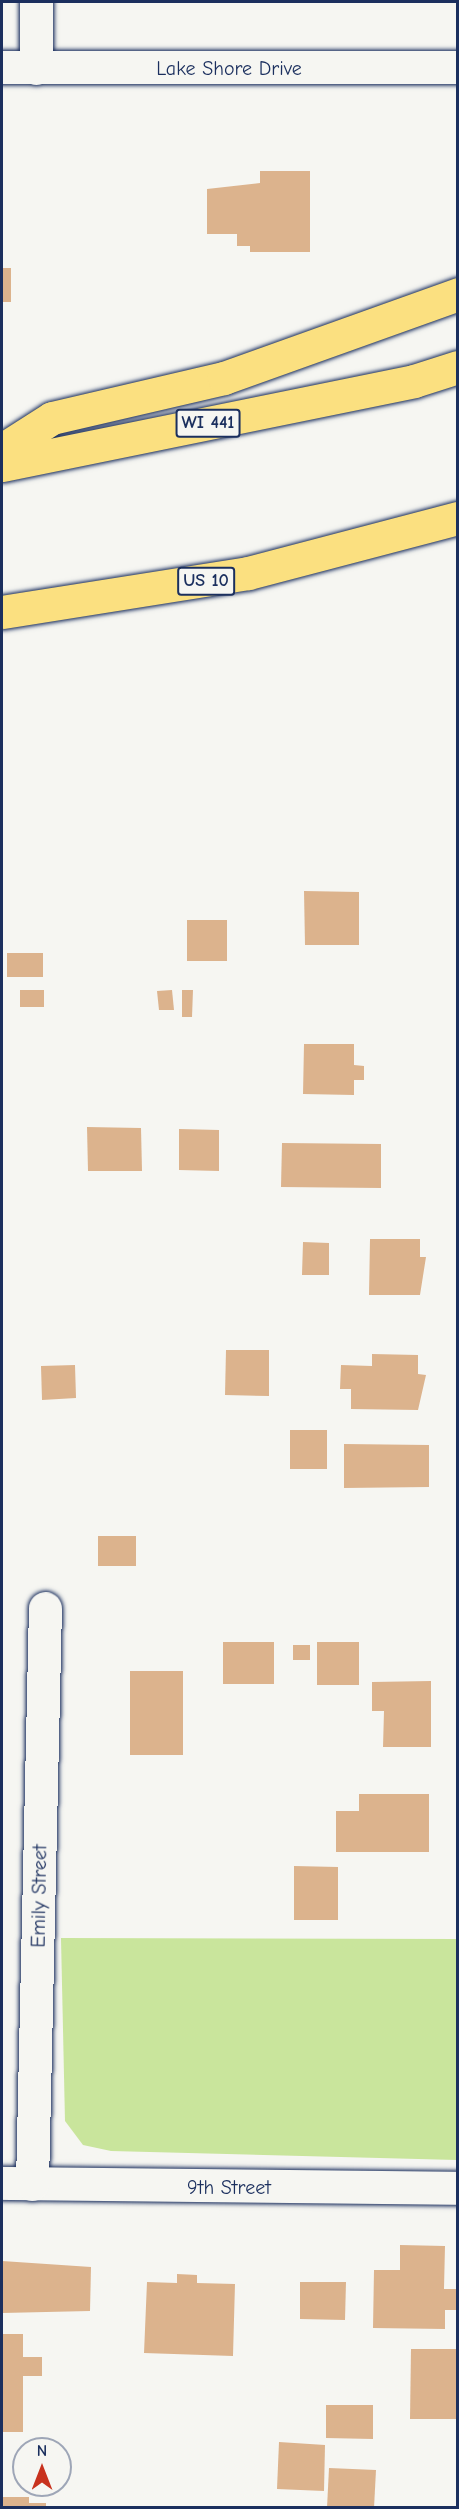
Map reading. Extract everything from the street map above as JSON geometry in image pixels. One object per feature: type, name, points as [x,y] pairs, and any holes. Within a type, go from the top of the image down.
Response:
[{"type":"highway","points":[[2,450],[52,418],[224,378],[411,313],[458,294]]},
{"type":"highway","name":"WI 441","points":[[2,465],[414,381],[458,367]]},
{"type":"highway","name":"US 10","points":[[2,612],[248,573],[408,534],[458,518]]},
{"type":"highway","points":[[408,534],[458,538]]},
{"type":"street","points":[[36,2],[36,68]]},
{"type":"street","name":"Lake Shore Drive","points":[[2,67],[458,67]]},
{"type":"street","name":"Emily Street","points":[[17,2184],[45,1608]]},
{"type":"street","name":"9th Street","points":[[17,2184],[458,2188]]},
{"type":"green space","points":[[61,1938],[457,1939],[457,2160],[111,2151],[83,2145],[65,2121]]},
{"type":"building","points":[[260,171],[310,171],[310,252],[250,252],[250,246],[237,246],[237,234],[207,234],[207,189],[260,183]]},
{"type":"building","points":[[2,268],[11,268],[11,302],[2,302]]},
{"type":"building","points":[[304,891],[359,892],[359,945],[305,945]]},
{"type":"building","points":[[187,920],[227,920],[227,961],[187,961]]},
{"type":"building","points":[[7,953],[43,953],[43,977],[7,977]]},
{"type":"building","points":[[20,990],[44,990],[44,1007],[20,1007]]},
{"type":"building","points":[[172,990],[174,1010],[159,1010],[157,991]]},
{"type":"building","points":[[182,990],[193,990],[192,1017],[182,1017]]},
{"type":"building","points":[[304,1044],[354,1044],[354,1065],[364,1066],[364,1080],[354,1080],[354,1095],[303,1094]]},
{"type":"building","points":[[87,1127],[141,1128],[142,1171],[88,1171]]},
{"type":"building","points":[[179,1129],[219,1130],[219,1171],[179,1170]]},
{"type":"building","points":[[282,1143],[381,1144],[381,1188],[281,1187]]},
{"type":"building","points":[[370,1239],[420,1239],[420,1257],[426,1257],[420,1295],[369,1295]]},
{"type":"building","points":[[303,1242],[329,1243],[329,1275],[302,1275]]},
{"type":"building","points":[[226,1350],[269,1350],[269,1396],[225,1395]]},
{"type":"building","points":[[372,1354],[418,1355],[418,1374],[426,1375],[418,1410],[351,1409],[351,1389],[340,1389],[341,1365],[372,1366]]},
{"type":"building","points":[[75,1365],[76,1398],[42,1400],[41,1366]]},
{"type":"building","points":[[290,1430],[327,1430],[327,1469],[290,1469]]},
{"type":"building","points":[[344,1444],[429,1445],[429,1487],[344,1488]]},
{"type":"building","points":[[98,1536],[136,1536],[136,1566],[98,1566]]},
{"type":"building","points":[[223,1642],[274,1642],[274,1684],[223,1684]]},
{"type":"building","points":[[317,1642],[359,1642],[359,1685],[317,1685]]},
{"type":"building","points":[[293,1645],[310,1645],[310,1660],[293,1660]]},
{"type":"building","points":[[130,1671],[183,1671],[183,1755],[130,1755]]},
{"type":"building","points":[[431,1681],[431,1747],[383,1747],[384,1711],[372,1711],[372,1682]]},
{"type":"building","points":[[359,1794],[429,1794],[429,1852],[336,1852],[336,1811],[359,1811]]},
{"type":"building","points":[[294,1866],[338,1867],[338,1920],[294,1920]]},
{"type":"building","points":[[400,2245],[445,2246],[444,2289],[456,2289],[456,2310],[445,2310],[445,2329],[373,2328],[374,2270],[400,2270]]},
{"type":"building","points":[[2,2261],[91,2267],[90,2311],[2,2313]]},
{"type":"building","points":[[177,2274],[197,2275],[197,2283],[235,2284],[233,2356],[144,2353],[147,2282],[177,2283]]},
{"type":"building","points":[[300,2282],[346,2282],[345,2320],[300,2319]]},
{"type":"building","points":[[2,2334],[23,2334],[23,2357],[42,2357],[42,2376],[23,2376],[23,2432],[2,2432]]},
{"type":"building","points":[[411,2349],[458,2349],[458,2419],[410,2419]]},
{"type":"building","points":[[326,2405],[373,2405],[373,2439],[326,2438]]},
{"type":"building","points":[[279,2442],[325,2445],[324,2491],[277,2489]]},
{"type":"building","points":[[329,2468],[376,2470],[374,2508],[327,2508]]},
{"type":"building","points":[[2,2497],[29,2497],[29,2503],[46,2503],[46,2508],[2,2508]]}]
